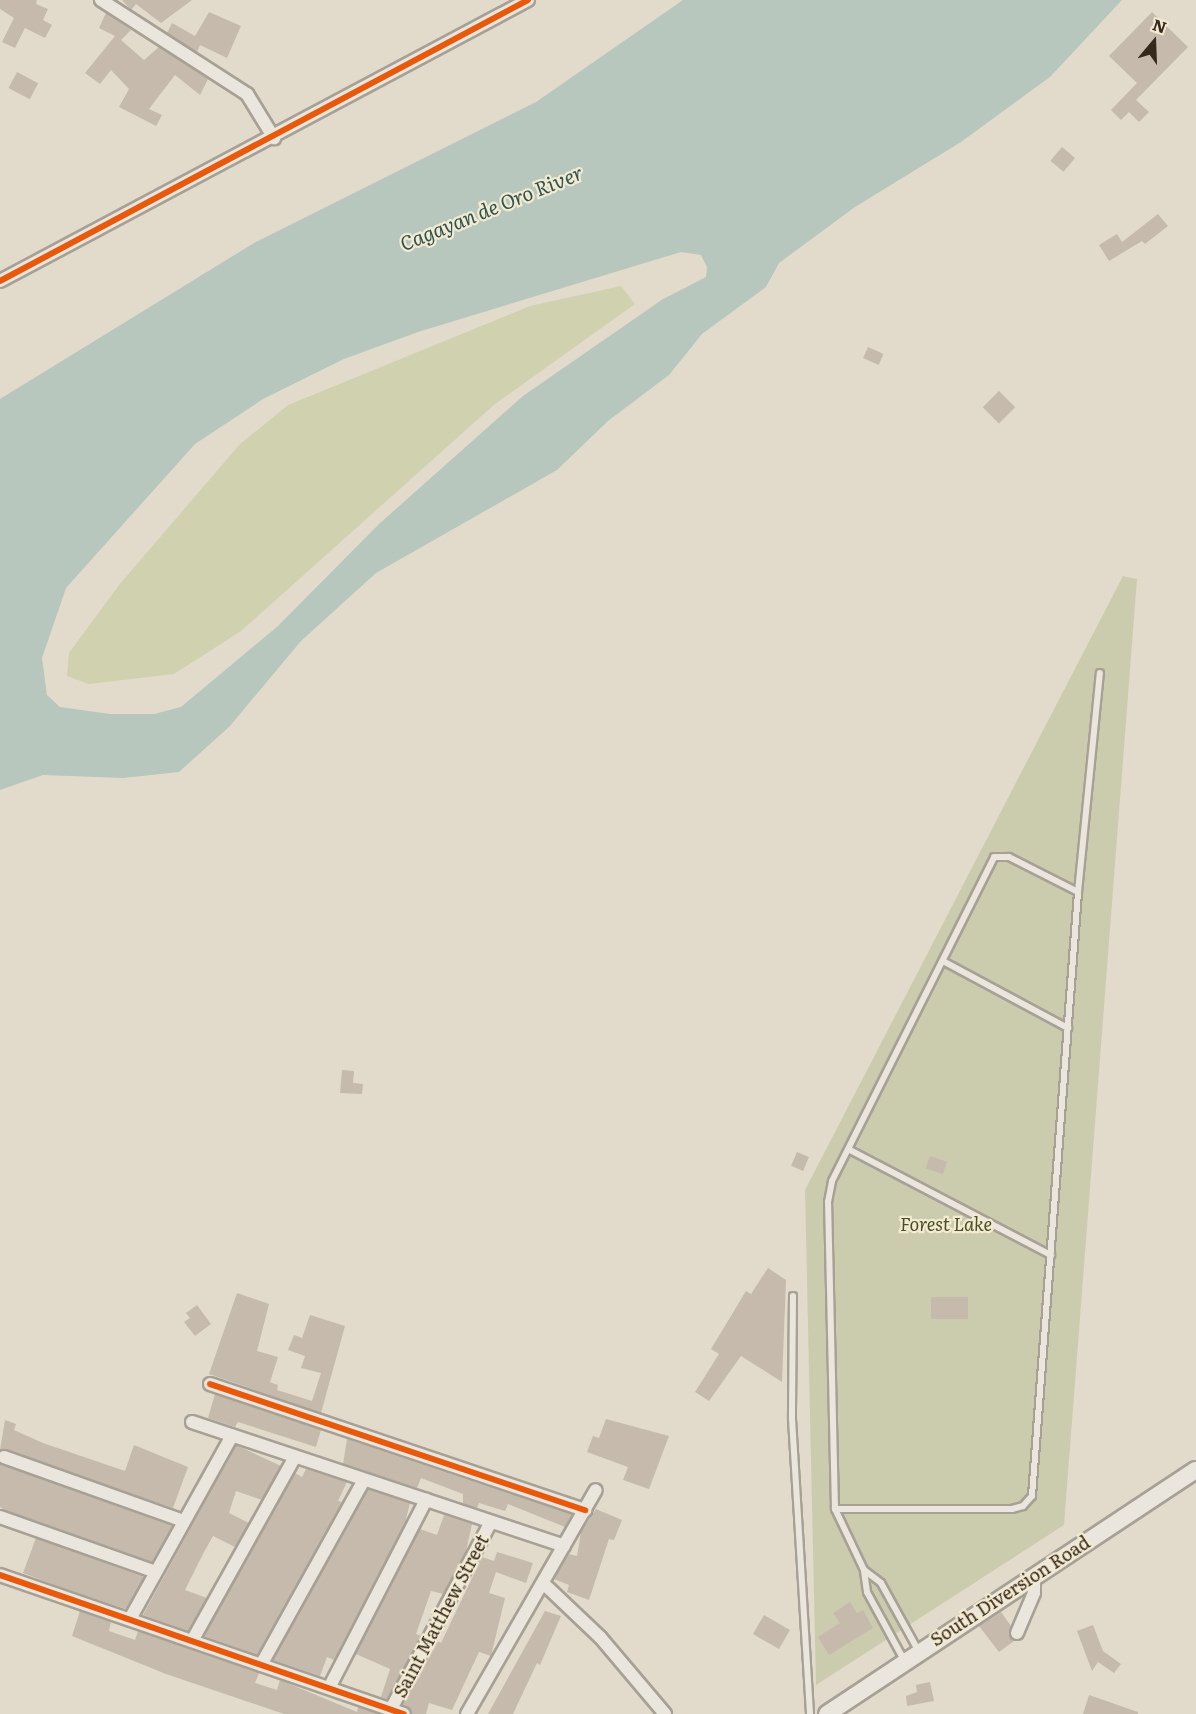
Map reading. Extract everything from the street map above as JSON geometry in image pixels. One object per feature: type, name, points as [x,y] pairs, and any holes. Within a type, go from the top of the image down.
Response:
[{"type":"main road","name":"South Diversion Road","points":[[827,1714],[911,1655],[1196,1470]]},
{"type":"street","points":[[101,0],[247,94],[274,138]]},
{"type":"street","points":[[0,281],[274,138],[528,0]]},
{"type":"street","points":[[210,1384],[585,1510]]},
{"type":"street","points":[[192,1422],[564,1546]]},
{"type":"street","points":[[130,1619],[232,1436]]},
{"type":"street","points":[[4,1457],[184,1521]]},
{"type":"street","points":[[192,1641],[295,1457]]},
{"type":"street","points":[[261,1665],[364,1480]]},
{"type":"street","points":[[467,1714],[596,1490]]},
{"type":"street","points":[[329,1688],[426,1500]]},
{"type":"street","points":[[0,1517],[156,1572]]},
{"type":"street","name":"Saint Matthew Street","points":[[391,1709],[491,1522]]},
{"type":"street","points":[[0,1575],[405,1714]]},
{"type":"street","points":[[1017,1633],[1034,1593],[1034,1583],[1026,1581]]},
{"type":"street","points":[[543,1583],[600,1637],[665,1714]]},
{"type":"lane","points":[[835,1509],[1012,1509],[1029,1502],[1051,1255],[1078,892],[1100,673]]},
{"type":"lane","points":[[911,1655],[867,1592],[864,1570],[835,1509],[828,1202],[832,1181],[994,857],[1010,857],[1078,892]]},
{"type":"lane","points":[[943,961],[1068,1028]]},
{"type":"lane","points":[[850,1149],[1051,1255]]},
{"type":"lane","points":[[793,1296],[792,1419],[810,1714]]},
{"type":"lane","points":[[864,1570],[881,1583],[911,1655]]},
{"type":"green space","points":[[621,286],[635,304],[495,404],[241,631],[174,674],[89,684],[67,676],[69,653],[119,585],[240,444],[288,405],[530,306]]},
{"type":"green space","name":"Forest Lake","points":[[1123,576],[1137,579],[1064,1525],[816,1685],[805,1190]]},
{"type":"water","name":"Cagayan de Oro River","points":[[683,0],[1122,0],[1050,77],[961,142],[855,207],[779,263],[766,287],[702,334],[669,375],[608,421],[557,470],[376,573],[301,641],[230,726],[179,772],[123,778],[43,775],[0,790],[0,399],[254,243],[536,102]],"holes":[[[681,252],[701,255],[707,267],[706,277],[663,299],[523,396],[379,524],[278,626],[181,707],[154,714],[110,714],[60,707],[47,695],[42,658],[66,588],[195,444],[263,399],[344,359],[418,332]]]},
{"type":"building","points":[[0,0],[37,0],[36,4],[48,9],[43,20],[52,25],[45,38],[25,28],[15,48],[2,42],[14,18],[0,9]]},
{"type":"building","points":[[122,0],[192,0],[161,23],[136,4],[131,10]]},
{"type":"building","points":[[209,12],[241,26],[227,58],[200,45],[197,52],[167,33],[172,23],[195,36]]},
{"type":"building","points":[[1152,12],[1188,47],[1136,100],[1149,112],[1139,122],[1129,112],[1121,120],[1111,110],[1137,83],[1109,56]]},
{"type":"building","points":[[106,13],[131,30],[121,40],[144,60],[159,47],[208,79],[200,95],[175,75],[149,109],[162,115],[156,126],[119,107],[129,89],[111,70],[100,84],[85,73],[115,36],[99,28]]},
{"type":"building","points":[[17,72],[38,83],[30,99],[9,88]]},
{"type":"building","points":[[1062,147],[1075,158],[1063,172],[1050,161]]},
{"type":"building","points":[[1158,214],[1168,226],[1145,244],[1142,241],[1109,261],[1099,245],[1117,234],[1122,242]]},
{"type":"building","points":[[868,347],[884,354],[879,365],[863,358]]},
{"type":"building","points":[[999,391],[1015,407],[999,424],[983,407]]},
{"type":"building","points":[[342,1070],[354,1071],[353,1083],[363,1084],[362,1094],[340,1093]]},
{"type":"building","points":[[797,1152],[809,1157],[803,1171],[791,1166]]},
{"type":"building","points":[[930,1156],[947,1162],[943,1174],[926,1168]]},
{"type":"building","points":[[768,1268],[786,1280],[782,1382],[741,1356],[709,1401],[695,1392],[719,1354],[711,1349],[746,1291],[751,1294]]},
{"type":"building","points":[[237,1293],[269,1304],[257,1351],[278,1357],[270,1382],[278,1385],[277,1390],[312,1401],[321,1373],[301,1368],[305,1356],[288,1350],[294,1335],[302,1338],[310,1315],[345,1326],[321,1413],[209,1374]]},
{"type":"building","points":[[931,1297],[968,1297],[968,1319],[931,1319]]},
{"type":"building","points":[[197,1305],[211,1324],[195,1336],[184,1322],[190,1318],[186,1313]]},
{"type":"building","points":[[215,1394],[321,1430],[316,1447],[238,1422],[235,1427],[208,1418]]},
{"type":"building","points":[[606,1419],[669,1436],[649,1489],[623,1480],[628,1467],[587,1452],[593,1436],[599,1438]]},
{"type":"building","points":[[5,1420],[16,1424],[14,1430],[43,1443],[125,1471],[134,1445],[188,1467],[173,1508],[0,1450]]},
{"type":"building","points":[[347,1439],[572,1514],[565,1527],[508,1504],[505,1511],[479,1503],[477,1508],[463,1504],[463,1494],[421,1478],[417,1488],[343,1464]]},
{"type":"building","points":[[236,1445],[281,1466],[262,1500],[236,1491],[229,1513],[249,1523],[235,1547],[213,1536],[185,1590],[207,1598],[188,1631],[143,1615]]},
{"type":"building","points":[[0,1464],[172,1526],[152,1562],[5,1510],[0,1507]]},
{"type":"building","points":[[306,1469],[347,1482],[338,1501],[342,1502],[257,1655],[204,1636],[295,1473],[302,1477]]},
{"type":"building","points":[[368,1489],[410,1503],[405,1523],[334,1660],[327,1657],[320,1676],[273,1660]]},
{"type":"building","points":[[596,1509],[622,1520],[614,1540],[609,1539],[589,1600],[567,1592],[569,1585],[554,1579],[569,1554],[577,1556],[581,1532]]},
{"type":"building","points":[[444,1515],[472,1524],[466,1551],[443,1594],[431,1591],[416,1634],[421,1636],[387,1699],[381,1697],[390,1669],[356,1654],[420,1529],[437,1535]]},
{"type":"building","points":[[36,1538],[144,1577],[126,1609],[57,1586],[23,1573]]},
{"type":"building","points":[[497,1552],[533,1563],[526,1583],[496,1572],[489,1593],[505,1598],[491,1656],[479,1652],[452,1710],[429,1703],[426,1714],[412,1714],[403,1705],[437,1641],[441,1643],[482,1557],[494,1561]]},
{"type":"building","points":[[850,1602],[857,1613],[863,1610],[873,1628],[829,1655],[818,1637],[840,1623],[833,1613]]},
{"type":"building","points":[[80,1611],[111,1622],[109,1631],[135,1640],[138,1631],[259,1673],[255,1683],[277,1690],[280,1680],[357,1712],[358,1707],[379,1714],[284,1714],[166,1674],[72,1636]]},
{"type":"building","points":[[545,1611],[561,1616],[540,1665],[537,1663],[513,1714],[488,1714]]},
{"type":"building","points":[[1001,1612],[1011,1626],[1009,1635],[1014,1641],[999,1652],[979,1626]]},
{"type":"building","points":[[764,1615],[790,1630],[779,1649],[753,1634]]},
{"type":"building","points":[[1093,1625],[1103,1651],[1121,1664],[1114,1673],[1098,1662],[1092,1671],[1077,1631]]},
{"type":"building","points":[[930,1682],[934,1701],[907,1706],[906,1696],[917,1692],[916,1685]]},
{"type":"building","points":[[1089,1695],[1138,1712],[1138,1714],[1083,1714]]},
{"type":"cycle path","points":[[0,281],[528,0]]},
{"type":"cycle path","points":[[210,1384],[585,1510]]},
{"type":"cycle path","points":[[0,1575],[404,1714]]}]
